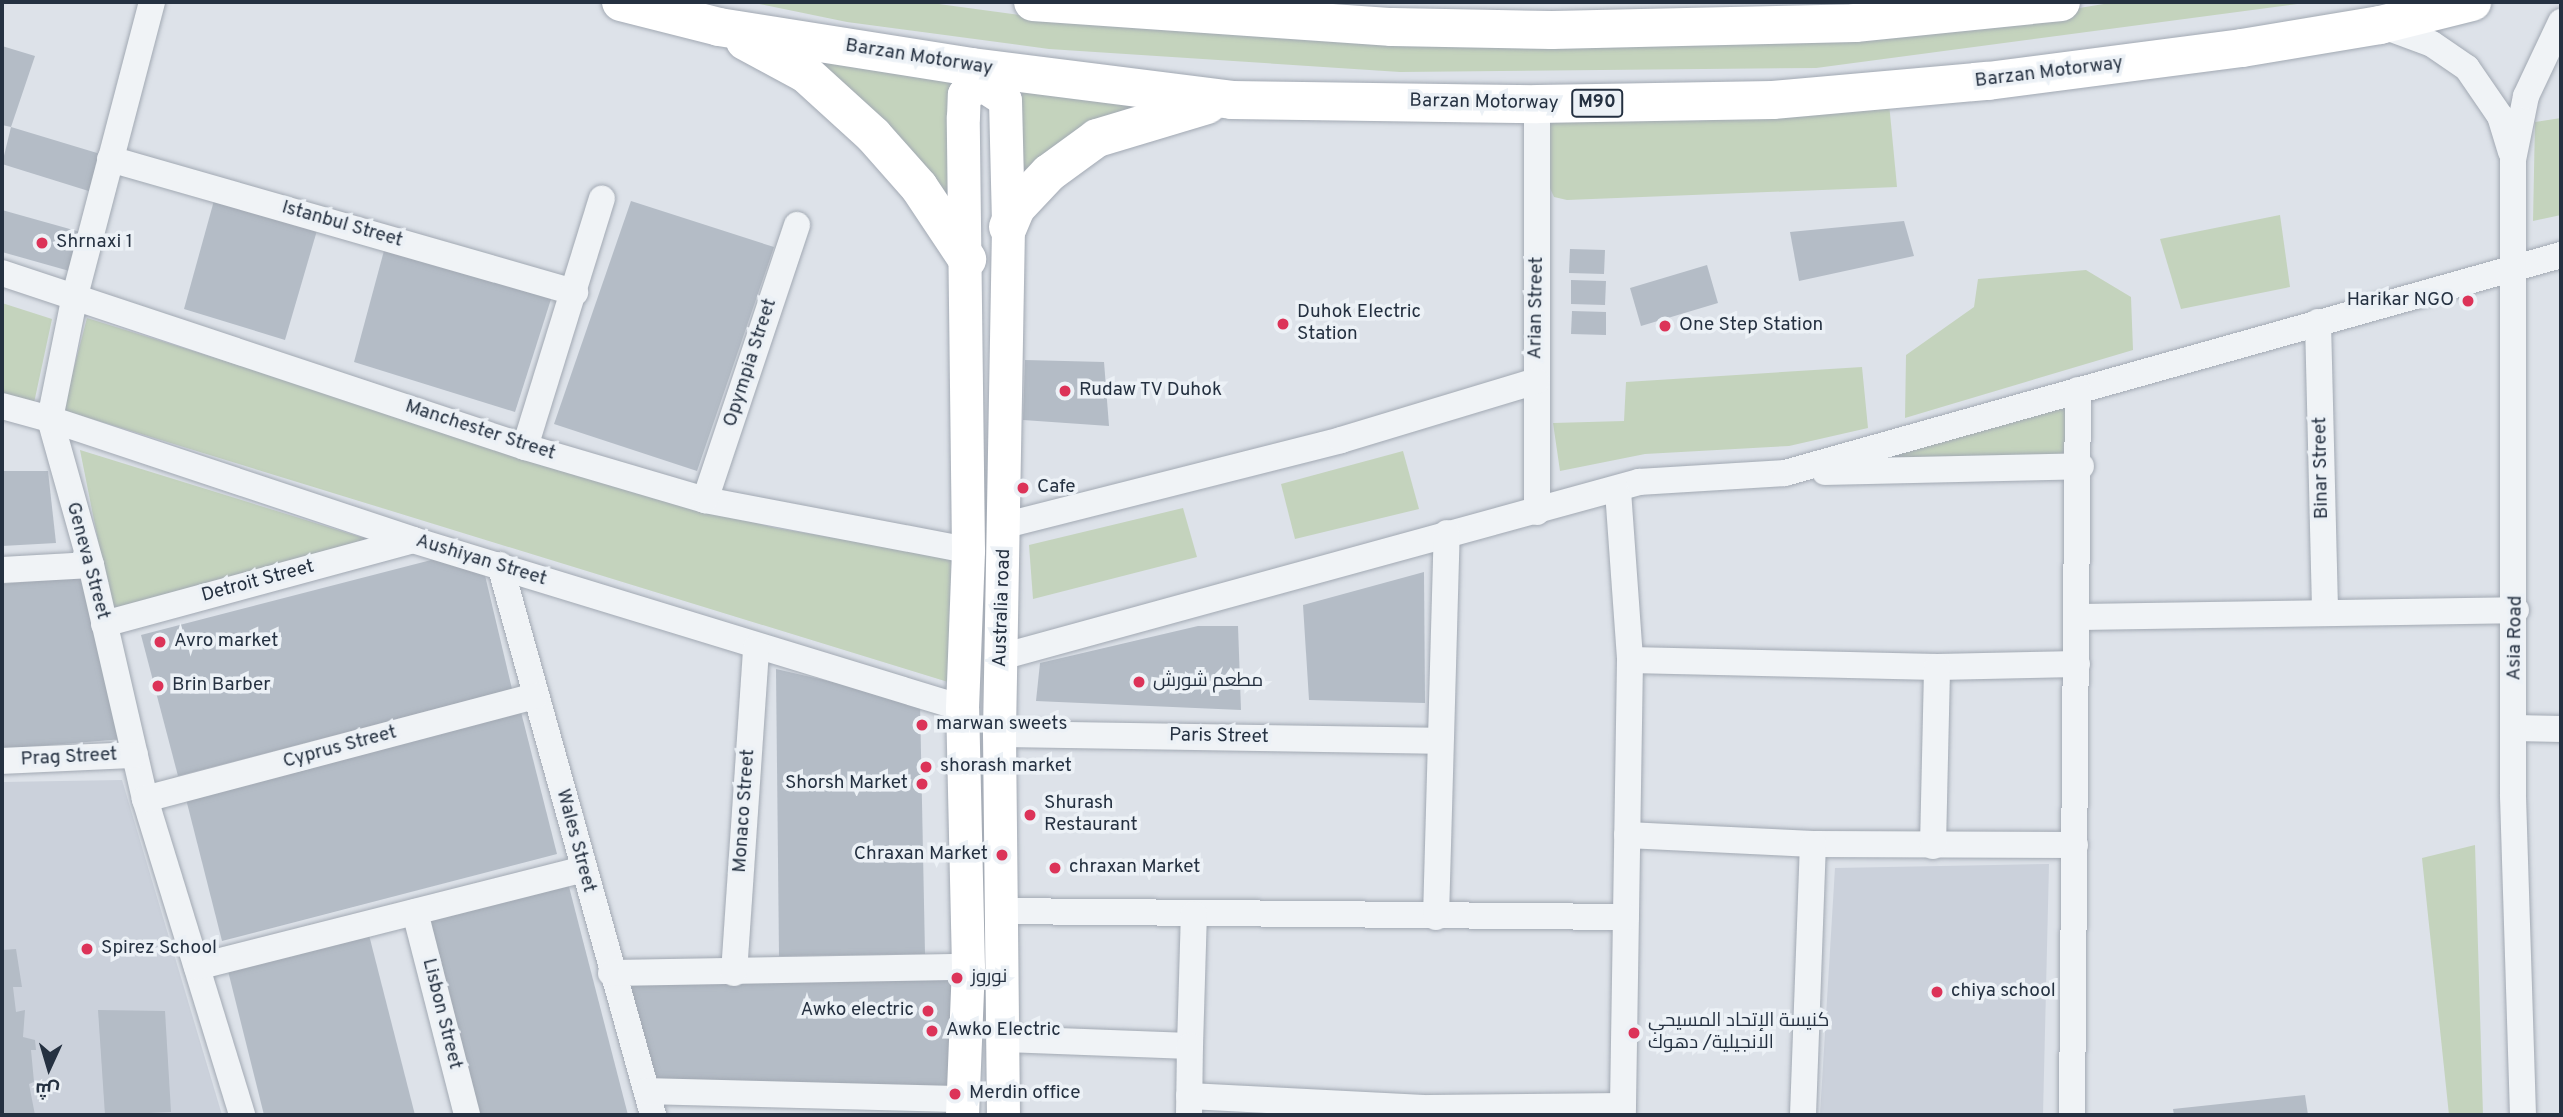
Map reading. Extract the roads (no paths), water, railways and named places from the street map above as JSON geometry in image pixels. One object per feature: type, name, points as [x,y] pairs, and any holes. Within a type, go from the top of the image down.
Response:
[{"type":"highway","name":"Barzan Motorway","points":[[621,2],[719,27],[972,67],[1232,100],[1537,104],[1773,100],[1885,92],[2142,62],[2380,24],[2472,2]]},
{"type":"highway","points":[[1033,2],[1392,27],[1713,15],[1855,23],[2061,2]]},
{"type":"highway","points":[[719,27],[806,74],[873,135],[919,187],[967,260]]},
{"type":"highway","points":[[1008,227],[1016,208],[1049,173],[1097,138],[1159,116],[1232,100]]},
{"type":"main road","name":"Australia road","points":[[963,1107],[968,967],[962,708],[968,550],[967,260],[963,117],[964,94],[977,85],[989,86],[1005,100],[1008,227],[1006,525],[999,734],[999,911],[1005,1040],[1003,1115]]},
{"type":"street","name":"Geneva Street","points":[[152,2],[75,295],[50,419],[91,565],[145,799],[242,1115]]},
{"type":"street","points":[[2513,160],[2526,96],[2561,22]]},
{"type":"street","points":[[2380,24],[2432,44],[2472,74],[2500,116],[2513,160]]},
{"type":"street","name":"Arian Street","points":[[1537,104],[1537,512]]},
{"type":"street","name":"Istanbul Street","points":[[110,159],[575,292]]},
{"type":"street","name":"Asia Road","points":[[2513,160],[2515,728],[2523,1115]]},
{"type":"street","points":[[525,447],[602,199]]},
{"type":"street","name":"Opympia Street","points":[[705,500],[797,225]]},
{"type":"street","points":[[1785,473],[2561,255]]},
{"type":"street","name":"Manchester Street","points":[[2,273],[75,295],[525,447],[705,500],[968,550]]},
{"type":"street","name":"Binar Street","points":[[2318,322],[2325,613]]},
{"type":"street","points":[[1006,525],[1341,440],[1536,382]]},
{"type":"street","points":[[2071,1115],[2081,466],[2078,390]]},
{"type":"street","name":"Aushiyan Street","points":[[2,407],[50,419],[413,540],[500,565],[756,648],[962,708]]},
{"type":"street","points":[[1001,657],[1447,533],[1618,491],[1639,482],[1785,473],[2081,466]]},
{"type":"street","points":[[1194,915],[1189,1106],[1429,1112],[1623,1111],[1630,660],[1618,491]]},
{"type":"street","points":[[1436,917],[1447,533]]},
{"type":"street","name":"Detroit Street","points":[[104,624],[413,540]]},
{"type":"street","points":[[2,570],[91,565]]},
{"type":"street","name":"Wales Street","points":[[500,565],[611,973],[650,1103]]},
{"type":"street","points":[[2078,617],[2516,610]]},
{"type":"street","name":"Monaco Street","points":[[734,973],[756,648]]},
{"type":"street","points":[[1630,660],[1937,667],[2077,664]]},
{"type":"street","points":[[1933,846],[1937,667]]},
{"type":"street","name":"Cyprus Street","points":[[145,799],[536,696]]},
{"type":"street","points":[[2515,728],[2561,729]]},
{"type":"street","name":"Paris Street","points":[[999,734],[1439,741]]},
{"type":"street","name":"Prag Street","points":[[2,761],[135,755]]},
{"type":"street","points":[[1627,835],[1813,844],[2075,845]]},
{"type":"street","points":[[1803,1115],[1813,844]]},
{"type":"street","points":[[197,967],[583,869]]},
{"type":"street","points":[[999,911],[1194,915],[1626,917]]},
{"type":"street","name":"Lisbon Street","points":[[415,912],[467,1115]]},
{"type":"street","points":[[611,973],[968,967]]},
{"type":"street","points":[[1005,1040],[1189,1046]]},
{"type":"street","points":[[650,1103],[963,1107]]},
{"type":"place","name":"Shrnaxi 1","points":[[42,243]]},
{"type":"place","name":"Harikar NGO","points":[[2468,301]]},
{"type":"place","name":"Duhok Electric Station","points":[[1283,324]]},
{"type":"place","name":"One Step Station","points":[[1665,326]]},
{"type":"place","name":"Rudaw TV Duhok","points":[[1065,391]]},
{"type":"place","name":"Cafe","points":[[1023,488]]},
{"type":"place","name":"Avro market","points":[[160,642]]},
{"type":"place","name":"مطعم شورش","points":[[1139,682]]},
{"type":"place","name":"Brin Barber","points":[[158,686]]},
{"type":"place","name":"marwan sweets","points":[[922,725]]},
{"type":"place","name":"shorash market","points":[[926,767]]},
{"type":"place","name":"Shorsh Market","points":[[922,784]]},
{"type":"place","name":"Shurash Restaurant","points":[[1030,815]]},
{"type":"place","name":"Chraxan Market","points":[[1002,855]]},
{"type":"place","name":"chraxan Market","points":[[1055,868]]},
{"type":"place","name":"Spirez School","points":[[87,949]]},
{"type":"place","name":"نوروز","points":[[957,978]]},
{"type":"place","name":"chiya school","points":[[1937,992]]},
{"type":"place","name":"Awko electric","points":[[928,1011]]},
{"type":"place","name":"Awko Electric","points":[[932,1031]]},
{"type":"place","name":"كنيسة الإتحاد المسيحي الانجيلية/ دهوك","points":[[1634,1033]]},
{"type":"place","name":"Merdin office","points":[[955,1094]]}]
